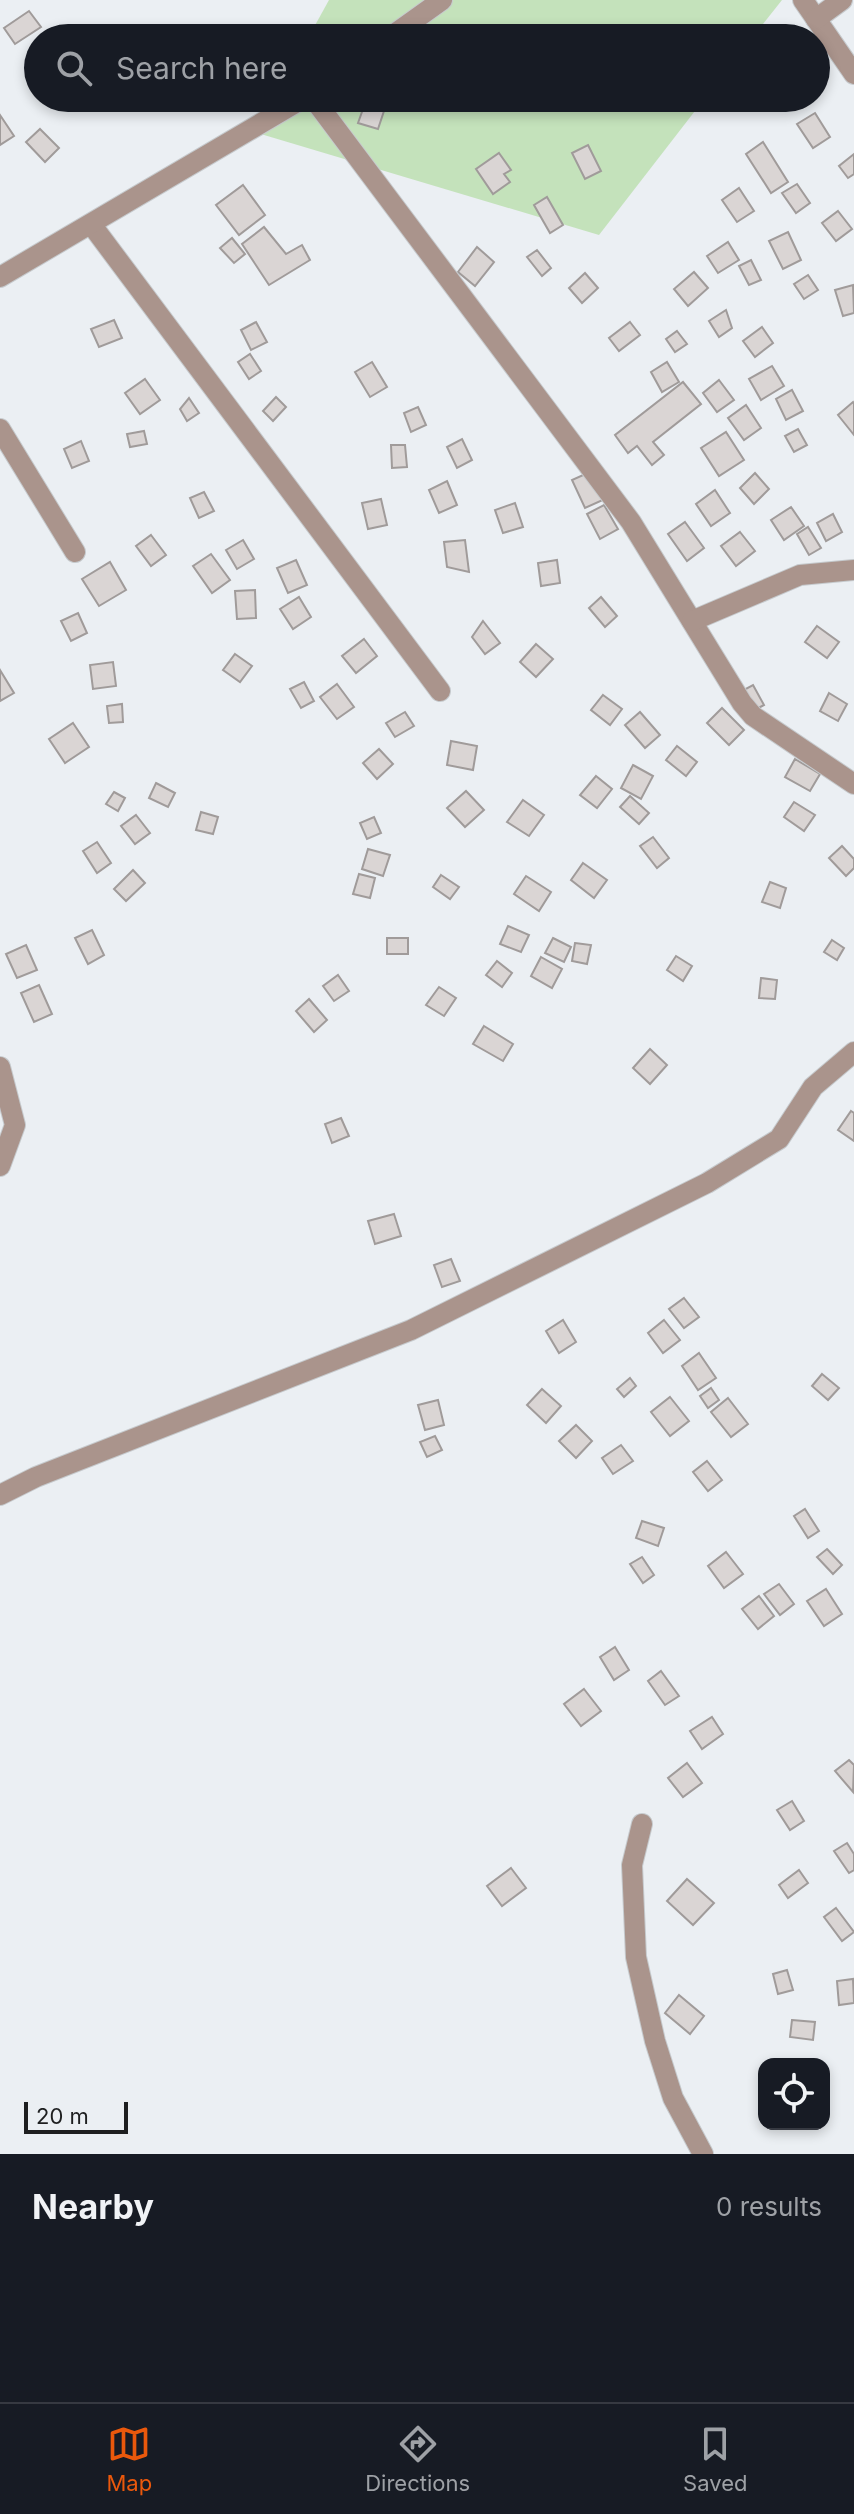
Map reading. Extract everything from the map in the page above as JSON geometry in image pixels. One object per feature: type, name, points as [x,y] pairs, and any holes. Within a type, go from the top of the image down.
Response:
[{"type":"street","points":[[409,24],[442,0]]},
{"type":"street","points":[[803,0],[819,24]]},
{"type":"street","points":[[816,19],[842,0]]},
{"type":"street","points":[[830,39],[854,74]]},
{"type":"street","points":[[3,269],[91,224],[280,112]]},
{"type":"street","points":[[324,112],[631,522],[742,703],[753,716],[854,784]]},
{"type":"street","points":[[91,224],[440,691]]},
{"type":"street","points":[[0,429],[75,552]]},
{"type":"street","points":[[692,621],[800,575],[854,570]]},
{"type":"street","points":[[0,1495],[36,1477],[411,1330],[707,1183],[779,1139],[813,1087],[854,1052]]},
{"type":"street","points":[[0,1067],[15,1125],[0,1166]]},
{"type":"street","points":[[642,1824],[632,1865],[636,1957],[655,2041],[673,2098],[703,2154]]},
{"type":"green space","points":[[329,0],[782,0],[763,24],[316,24]]},
{"type":"green space","points":[[265,112],[694,112],[599,235],[254,132]]},
{"type":"building","points":[[29,11],[39,24],[24,24],[24,38],[15,44],[4,28]]},
{"type":"building","points":[[362,112],[384,112],[378,129],[358,123]]},
{"type":"building","points":[[815,113],[830,137],[813,148],[797,124]]},
{"type":"building","points":[[0,115],[14,136],[0,145]]},
{"type":"building","points":[[40,129],[59,148],[45,162],[26,142]]},
{"type":"building","points":[[763,142],[788,182],[771,193],[746,154]]},
{"type":"building","points":[[588,145],[601,171],[585,179],[572,153]]},
{"type":"building","points":[[499,153],[511,170],[504,174],[510,182],[493,194],[476,169]]},
{"type":"building","points":[[854,154],[854,174],[848,178],[839,166]]},
{"type":"building","points":[[797,184],[810,203],[796,213],[782,193]]},
{"type":"building","points":[[243,185],[265,215],[239,235],[216,205]]},
{"type":"building","points":[[739,188],[754,211],[737,222],[722,200]]},
{"type":"building","points":[[547,197],[563,225],[550,233],[534,205]]},
{"type":"building","points":[[838,211],[852,229],[836,241],[822,223]]},
{"type":"building","points":[[264,227],[286,254],[302,245],[310,260],[269,285],[242,244]]},
{"type":"building","points":[[788,232],[801,260],[783,269],[769,241]]},
{"type":"building","points":[[232,238],[245,254],[234,263],[220,248]]},
{"type":"building","points":[[728,242],[739,260],[718,273],[707,256]]},
{"type":"building","points":[[477,247],[494,262],[475,286],[458,272]]},
{"type":"building","points":[[537,250],[551,268],[542,276],[527,257]]},
{"type":"building","points":[[751,260],[761,280],[749,285],[739,266]]},
{"type":"building","points":[[694,272],[708,288],[688,306],[674,289]]},
{"type":"building","points":[[585,273],[598,288],[582,303],[569,288]]},
{"type":"building","points":[[808,275],[818,290],[804,299],[794,284]]},
{"type":"building","points":[[853,285],[854,313],[843,316],[835,290]]},
{"type":"building","points":[[726,310],[732,328],[719,337],[709,321]]},
{"type":"building","points":[[114,320],[122,338],[99,347],[91,329]]},
{"type":"building","points":[[256,322],[267,342],[251,350],[241,330]]},
{"type":"building","points":[[630,322],[640,335],[619,351],[609,338]]},
{"type":"building","points":[[762,327],[773,343],[755,357],[743,341]]},
{"type":"building","points":[[677,331],[687,344],[675,352],[666,339]]},
{"type":"building","points":[[250,354],[261,371],[249,379],[238,362]]},
{"type":"building","points":[[372,362],[387,387],[370,397],[355,372]]},
{"type":"building","points":[[667,362],[679,382],[662,392],[651,372]]},
{"type":"building","points":[[772,366],[784,386],[761,400],[749,379]]},
{"type":"building","points":[[145,379],[160,400],[140,414],[125,393]]},
{"type":"building","points":[[719,380],[734,400],[717,412],[703,393]]},
{"type":"building","points":[[683,382],[701,404],[653,442],[664,455],[652,465],[637,446],[628,453],[615,435]]},
{"type":"building","points":[[792,390],[803,411],[786,420],[776,399]]},
{"type":"building","points":[[276,397],[286,407],[273,421],[263,411]]},
{"type":"building","points":[[189,398],[199,413],[187,421],[180,409]]},
{"type":"building","points":[[854,404],[854,435],[838,415]]},
{"type":"building","points":[[746,405],[761,428],[744,440],[728,418]]},
{"type":"building","points":[[418,407],[426,425],[411,432],[404,413]]},
{"type":"building","points":[[798,429],[807,445],[794,452],[785,436]]},
{"type":"building","points":[[144,431],[147,444],[130,447],[127,434]]},
{"type":"building","points":[[726,432],[744,460],[719,476],[701,448]]},
{"type":"building","points":[[462,439],[472,460],[457,468],[447,447]]},
{"type":"building","points":[[81,441],[89,461],[72,468],[64,449]]},
{"type":"building","points":[[391,445],[405,445],[407,467],[392,468]]},
{"type":"building","points":[[592,471],[605,499],[585,508],[572,480]]},
{"type":"building","points":[[755,473],[769,489],[754,504],[740,488]]},
{"type":"building","points":[[447,481],[457,505],[439,513],[429,490]]},
{"type":"building","points":[[715,490],[730,513],[711,526],[696,504]]},
{"type":"building","points":[[204,492],[214,511],[199,518],[190,498]]},
{"type":"building","points":[[381,499],[387,525],[368,529],[362,503]]},
{"type":"building","points":[[515,503],[523,527],[503,533],[495,510]]},
{"type":"building","points":[[604,505],[618,529],[600,539],[587,514]]},
{"type":"building","points":[[791,507],[804,526],[784,540],[771,520]]},
{"type":"building","points":[[833,514],[842,532],[826,541],[817,523]]},
{"type":"building","points":[[685,522],[704,548],[687,561],[668,534]]},
{"type":"building","points":[[808,527],[821,548],[809,555],[797,534]]},
{"type":"building","points":[[740,532],[755,551],[736,566],[721,546]]},
{"type":"building","points":[[151,535],[166,555],[151,566],[136,546]]},
{"type":"building","points":[[243,540],[254,559],[237,569],[226,550]]},
{"type":"building","points":[[465,540],[469,572],[447,567],[444,542]]},
{"type":"building","points":[[211,554],[230,580],[212,593],[193,566]]},
{"type":"building","points":[[296,560],[307,585],[288,593],[277,568]]},
{"type":"building","points":[[557,560],[560,583],[541,586],[538,563]]},
{"type":"building","points":[[110,562],[126,590],[99,606],[82,579]]},
{"type":"building","points":[[255,590],[256,618],[237,619],[235,591]]},
{"type":"building","points":[[299,597],[311,617],[293,629],[280,609]]},
{"type":"building","points":[[601,597],[617,616],[605,627],[589,608]]},
{"type":"building","points":[[78,613],[87,633],[71,641],[61,621]]},
{"type":"building","points":[[483,621],[500,643],[485,654],[472,637]]},
{"type":"building","points":[[817,626],[839,642],[827,658],[805,642]]},
{"type":"building","points":[[364,639],[377,656],[356,673],[342,656]]},
{"type":"building","points":[[536,644],[553,659],[536,677],[520,662]]},
{"type":"building","points":[[235,654],[252,666],[240,682],[223,670]]},
{"type":"building","points":[[113,662],[116,686],[93,689],[90,665]]},
{"type":"building","points":[[0,670],[14,693],[0,701]]},
{"type":"building","points":[[304,682],[314,701],[301,708],[290,689]]},
{"type":"building","points":[[337,684],[354,707],[337,719],[320,697]]},
{"type":"building","points":[[753,685],[764,705],[753,711],[742,691]]},
{"type":"building","points":[[829,693],[847,704],[838,721],[820,711]]},
{"type":"building","points":[[603,695],[622,709],[610,725],[591,710]]},
{"type":"building","points":[[122,704],[123,722],[109,723],[107,706]]},
{"type":"building","points":[[722,708],[744,730],[729,745],[707,723]]},
{"type":"building","points":[[405,712],[414,726],[395,737],[386,723]]},
{"type":"building","points":[[640,712],[660,735],[645,748],[625,725]]},
{"type":"building","points":[[73,723],[89,747],[65,763],[49,739]]},
{"type":"building","points":[[451,741],[477,746],[473,770],[447,765]]},
{"type":"building","points":[[677,746],[697,762],[686,776],[666,760]]},
{"type":"building","points":[[379,749],[393,764],[377,779],[363,763]]},
{"type":"building","points":[[795,759],[820,774],[810,791],[785,777]]},
{"type":"building","points":[[633,765],[653,776],[641,799],[621,788]]},
{"type":"building","points":[[596,776],[612,789],[597,808],[580,795]]},
{"type":"building","points":[[156,783],[175,793],[168,807],[149,798]]},
{"type":"building","points":[[466,791],[484,810],[465,827],[447,808]]},
{"type":"building","points":[[114,792],[125,798],[118,811],[106,804]]},
{"type":"building","points":[[630,796],[649,813],[639,824],[620,807]]},
{"type":"building","points":[[523,800],[544,815],[529,836],[507,822]]},
{"type":"building","points":[[794,802],[815,815],[804,831],[784,817]]},
{"type":"building","points":[[201,812],[218,817],[213,834],[196,830]]},
{"type":"building","points":[[136,815],[150,833],[135,844],[121,826]]},
{"type":"building","points":[[374,817],[381,833],[367,839],[360,823]]},
{"type":"building","points":[[653,837],[669,858],[657,868],[640,846]]},
{"type":"building","points":[[97,842],[111,863],[97,873],[83,851]]},
{"type":"building","points":[[842,846],[854,859],[854,868],[846,876],[829,858]]},
{"type":"building","points":[[368,849],[390,855],[383,876],[362,869]]},
{"type":"building","points":[[583,863],[607,880],[594,898],[571,880]]},
{"type":"building","points":[[133,870],[145,883],[126,901],[114,889]]},
{"type":"building","points":[[359,874],[375,878],[370,898],[353,894]]},
{"type":"building","points":[[441,875],[459,887],[450,899],[433,887]]},
{"type":"building","points":[[526,876],[551,892],[539,911],[514,894]]},
{"type":"building","points":[[770,882],[786,888],[780,908],[762,902]]},
{"type":"building","points":[[508,926],[529,935],[521,952],[500,944]]},
{"type":"building","points":[[92,930],[104,955],[88,964],[75,938]]},
{"type":"building","points":[[387,938],[408,938],[408,954],[387,954]]},
{"type":"building","points":[[553,938],[571,947],[564,962],[545,953]]},
{"type":"building","points":[[832,940],[844,948],[837,960],[824,952]]},
{"type":"building","points":[[575,943],[591,945],[587,964],[572,961]]},
{"type":"building","points":[[26,945],[37,970],[17,978],[6,954]]},
{"type":"building","points":[[676,956],[692,966],[683,981],[667,970]]},
{"type":"building","points":[[541,957],[562,969],[552,988],[531,976]]},
{"type":"building","points":[[497,961],[512,973],[502,987],[486,975]]},
{"type":"building","points":[[338,975],[349,991],[334,1001],[323,986]]},
{"type":"building","points":[[761,978],[777,980],[775,999],[759,998]]},
{"type":"building","points":[[39,985],[52,1014],[34,1022],[21,993]]},
{"type":"building","points":[[439,987],[456,998],[444,1016],[426,1005]]},
{"type":"building","points":[[309,999],[327,1020],[314,1032],[296,1011]]},
{"type":"building","points":[[484,1026],[513,1044],[503,1061],[473,1044]]},
{"type":"building","points":[[650,1049],[667,1065],[650,1084],[633,1068]]},
{"type":"building","points":[[851,1111],[854,1113],[854,1141],[838,1130]]},
{"type":"building","points":[[341,1118],[349,1136],[332,1143],[325,1124]]},
{"type":"building","points":[[394,1214],[401,1236],[375,1244],[368,1221]]},
{"type":"building","points":[[451,1259],[460,1281],[442,1287],[434,1265]]},
{"type":"building","points":[[684,1298],[699,1317],[684,1328],[669,1309]]},
{"type":"building","points":[[563,1320],[576,1342],[559,1353],[546,1331]]},
{"type":"building","points":[[664,1320],[680,1340],[663,1353],[648,1333]]},
{"type":"building","points":[[699,1353],[716,1378],[698,1390],[682,1366]]},
{"type":"building","points":[[822,1374],[839,1388],[828,1400],[812,1386]]},
{"type":"building","points":[[630,1378],[636,1386],[624,1397],[617,1389]]},
{"type":"building","points":[[711,1388],[719,1400],[708,1408],[700,1396]]},
{"type":"building","points":[[542,1389],[561,1406],[546,1423],[527,1405]]},
{"type":"building","points":[[670,1397],[689,1421],[670,1436],[651,1412]]},
{"type":"building","points":[[728,1398],[748,1424],[731,1437],[711,1412]]},
{"type":"building","points":[[438,1400],[444,1425],[425,1430],[418,1405]]},
{"type":"building","points":[[576,1425],[592,1441],[576,1458],[559,1441]]},
{"type":"building","points":[[435,1436],[442,1450],[427,1457],[420,1442]]},
{"type":"building","points":[[621,1445],[633,1461],[613,1474],[602,1458]]},
{"type":"building","points":[[707,1461],[722,1480],[708,1491],[693,1472]]},
{"type":"building","points":[[805,1509],[819,1531],[808,1538],[794,1516]]},
{"type":"building","points":[[642,1521],[664,1528],[658,1546],[636,1538]]},
{"type":"building","points":[[827,1549],[842,1565],[833,1574],[817,1557]]},
{"type":"building","points":[[726,1552],[743,1574],[724,1588],[708,1566]]},
{"type":"building","points":[[642,1557],[654,1575],[643,1583],[630,1564]]},
{"type":"building","points":[[779,1584],[794,1604],[780,1615],[764,1594]]},
{"type":"building","points":[[826,1589],[842,1614],[824,1626],[807,1601]]},
{"type":"building","points":[[759,1596],[774,1616],[758,1629],[742,1609]]},
{"type":"building","points":[[615,1647],[629,1670],[614,1680],[600,1657]]},
{"type":"building","points":[[661,1671],[679,1696],[665,1705],[648,1681]]},
{"type":"building","points":[[584,1689],[601,1711],[581,1726],[564,1704]]},
{"type":"building","points":[[712,1717],[723,1734],[702,1749],[690,1731]]},
{"type":"building","points":[[849,1760],[854,1765],[853,1792],[835,1771]]},
{"type":"building","points":[[687,1763],[702,1783],[683,1797],[668,1778]]},
{"type":"building","points":[[792,1801],[804,1821],[790,1830],[777,1810]]},
{"type":"building","points":[[847,1843],[854,1854],[854,1870],[849,1873],[834,1851]]},
{"type":"building","points":[[511,1868],[526,1888],[502,1906],[487,1886]]},
{"type":"building","points":[[799,1870],[808,1883],[788,1898],[779,1885]]},
{"type":"building","points":[[687,1879],[714,1903],[693,1925],[667,1901]]},
{"type":"building","points":[[836,1908],[854,1932],[842,1941],[824,1917]]},
{"type":"building","points":[[787,1970],[793,1990],[778,1994],[773,1974]]},
{"type":"building","points":[[853,1979],[854,2003],[839,2005],[837,1981]]},
{"type":"building","points":[[679,1995],[704,2016],[690,2034],[665,2013]]},
{"type":"building","points":[[792,2020],[815,2022],[813,2040],[790,2037]]}]
